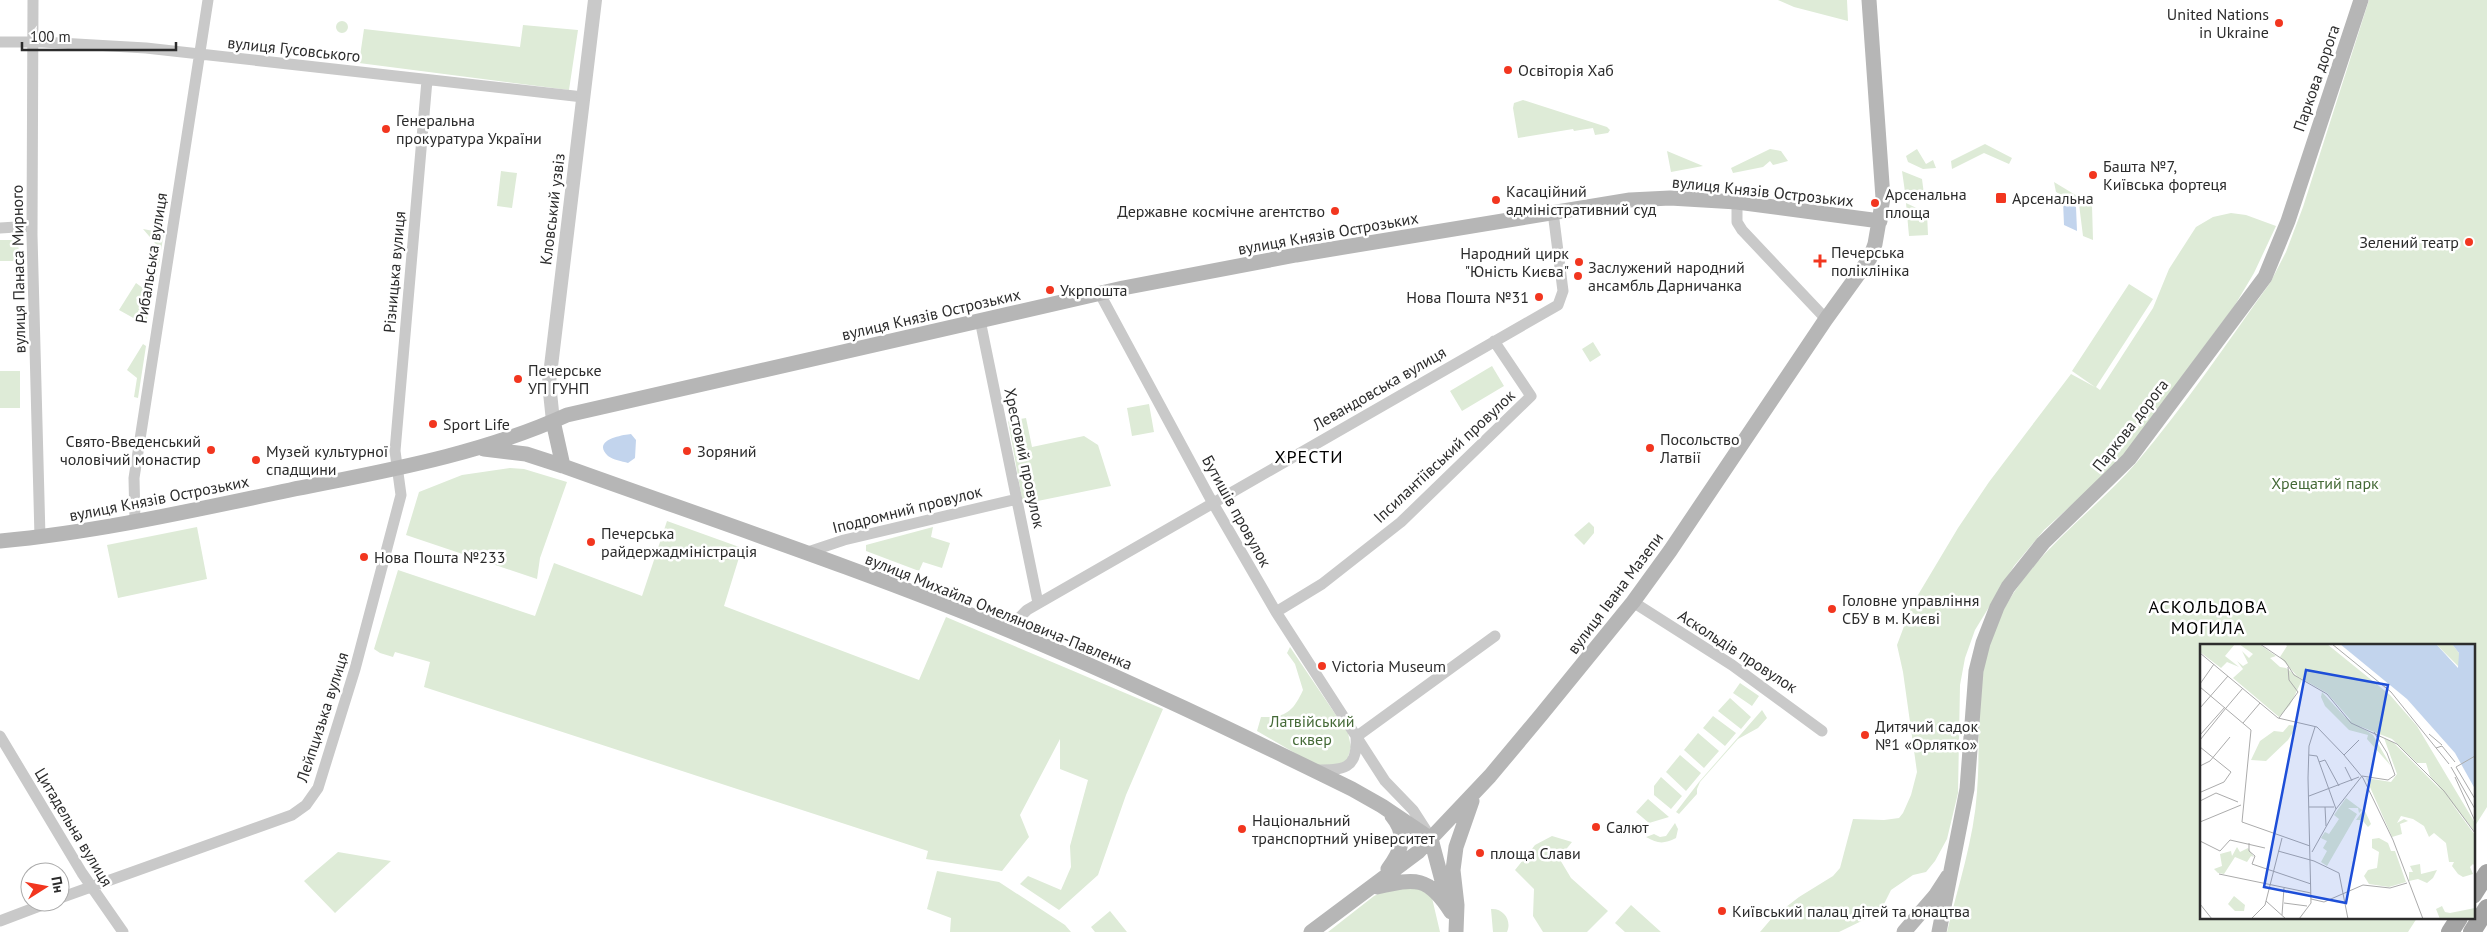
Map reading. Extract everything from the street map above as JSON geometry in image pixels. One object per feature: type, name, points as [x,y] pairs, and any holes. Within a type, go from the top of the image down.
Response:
[{"type":"main road","name":"вулиця Івана Мазепи","points":[[1311,932],[1418,852],[1479,788],[1633,602],[1703,504],[1826,319],[1870,258],[1880,221],[1882,189],[1869,0]]},
{"type":"main road","name":"Паркова дорога","points":[[1939,932],[1967,790],[1976,671],[1983,643],[1997,607],[2008,587],[2043,543],[2129,459],[2265,277],[2288,222],[2361,0]]},
{"type":"main road","name":"вулиця Князів Острозьких","points":[[0,541],[40,537],[135,521],[397,468],[479,449],[567,415],[980,320],[1296,255],[1553,212],[1654,198],[1737,202],[1880,221]]},
{"type":"main road","points":[[553,422],[563,466]]},
{"type":"main road","name":"вулиця Михайла Омеляновича-Павленка","points":[[479,449],[526,454],[563,466],[805,553],[1012,632],[1144,690],[1313,770],[1382,806],[1431,839]]},
{"type":"main road","points":[[1455,932],[1457,904],[1453,870],[1456,847],[1471,802],[1479,788]]},
{"type":"main road","points":[[1369,888],[1400,854],[1401,834],[1395,821],[1382,806]]},
{"type":"main road","points":[[1431,839],[1455,932]]},
{"type":"main road","points":[[1904,932],[1935,896],[1952,869]]},
{"type":"main road","points":[[2474,893],[2487,873]]},
{"type":"main road","points":[[1369,888],[1395,882],[1424,883],[1435,891],[1450,912]]},
{"type":"main road","points":[[2472,932],[2487,908]]},
{"type":"main road","points":[[2450,932],[2458,920]]},
{"type":"street","name":"вулиця Панаса Мирного","points":[[33,0],[32,226],[40,537]]},
{"type":"street","name":"Рибальська вулиця","points":[[135,521],[135,470],[208,0]]},
{"type":"street","name":"Кловський узвіз","points":[[553,422],[549,383],[595,0]]},
{"type":"street","name":"вулиця Гусовського","points":[[0,42],[146,48],[583,97]]},
{"type":"street","name":"Різницька вулиця","points":[[397,468],[395,451],[427,80]]},
{"type":"street","points":[[1737,202],[1737,222],[1742,230],[1826,319]]},
{"type":"street","name":"Левандовська вулиця","points":[[1012,632],[1018,619],[1038,603],[1558,305],[1563,291],[1553,212]]},
{"type":"street","points":[[0,228],[32,226]]},
{"type":"street","name":"Бутишів провулок","points":[[1100,294],[1212,502],[1276,612],[1385,781],[1413,810],[1431,839]]},
{"type":"street","name":"Хрестовий провулок","points":[[980,320],[1038,603]]},
{"type":"street","name":"Іпсилантіївський провулок","points":[[1276,612],[1322,584],[1406,517],[1532,396],[1494,341]]},
{"type":"street","name":"Лейпцизька вулиця","points":[[70,894],[292,815],[306,805],[317,790],[324,775],[367,622],[401,495],[397,468]]},
{"type":"street","name":"Іподромний провулок","points":[[805,553],[844,540],[1017,499]]},
{"type":"street","name":"Аскольдів провулок","points":[[1633,602],[1732,665],[1822,730]]},
{"type":"street","points":[[1313,770],[1339,769],[1351,763],[1356,756],[1356,736],[1495,636]]},
{"type":"street","name":"Цитадельна вулиця","points":[[0,736],[91,886],[123,932]]},
{"type":"street","points":[[0,921],[24,912]]},
{"type":"green space","points":[[1778,0],[1847,0],[1848,21],[1794,7]]},
{"type":"green space","name":"Хрещатий парк","points":[[2369,0],[2487,0],[2487,807],[2474,827],[2474,644],[2200,644],[2200,920],[2416,920],[2408,932],[1947,932],[1973,827],[1978,773],[1980,697],[1985,660],[2001,614],[2016,589],[2034,566],[2137,462],[2205,374],[2270,283],[2286,252],[2303,207]]},
{"type":"green space","points":[[340,21],[344,21],[348,27],[344,33],[340,33],[336,29],[336,25]]},
{"type":"green space","points":[[523,25],[578,30],[569,90],[359,63],[364,29],[520,47]]},
{"type":"green space","points":[[1523,100],[1607,127],[1610,130],[1608,133],[1595,135],[1593,128],[1574,131],[1573,129],[1518,138],[1513,108],[1514,103]]},
{"type":"green space","points":[[1985,144],[2012,158],[2009,164],[1984,153],[1952,169],[1951,161]]},
{"type":"green space","points":[[1770,149],[1781,151],[1788,161],[1773,165],[1770,161],[1763,167],[1733,173],[1731,168]]},
{"type":"green space","points":[[1917,149],[1926,164],[1933,160],[1936,168],[1923,169],[1908,162],[1906,156]]},
{"type":"green space","points":[[1667,151],[1703,166],[1671,172]]},
{"type":"green space","points":[[501,171],[517,173],[512,208],[497,206]]},
{"type":"green space","points":[[1902,171],[1922,179],[1925,202],[1905,192]]},
{"type":"green space","points":[[2054,182],[2092,205],[2093,240],[2083,236],[2079,204],[2056,192]]},
{"type":"green space","points":[[1906,203],[1927,213],[1928,235],[1909,236]]},
{"type":"green space","points":[[2231,213],[2246,215],[2276,226],[2254,273],[2235,305],[2126,452],[2106,474],[2044,530],[2014,566],[1975,630],[1965,658],[1960,685],[1958,793],[1947,839],[1935,861],[1926,872],[1913,875],[1891,890],[1880,912],[1839,932],[1760,932],[1772,918],[1799,897],[1833,876],[1840,868],[1853,819],[1884,820],[1899,818],[1903,813],[1911,795],[1917,772],[1903,672],[1897,645],[1912,605],[1958,528],[1989,482],[2071,374],[2095,387],[2072,371],[2129,284],[2153,299],[2096,387],[2100,390],[2153,308],[2169,269],[2196,227],[2213,217]]},
{"type":"green space","points":[[143,229],[164,233],[161,250]]},
{"type":"green space","points":[[0,240],[11,240],[18,243],[20,261],[0,261]]},
{"type":"green space","points":[[154,255],[160,259],[156,277],[145,269]]},
{"type":"green space","points":[[136,283],[151,294],[146,325],[119,310]]},
{"type":"green space","points":[[1593,342],[1601,355],[1590,362],[1582,349]]},
{"type":"green space","points":[[143,344],[146,346],[138,398],[134,397],[137,378],[127,370]]},
{"type":"green space","points":[[1492,366],[1504,386],[1462,411],[1450,391]]},
{"type":"green space","points":[[0,371],[20,371],[20,408],[0,408]]},
{"type":"green space","points":[[1149,404],[1154,432],[1132,436],[1127,408]]},
{"type":"green space","points":[[1026,418],[1032,447],[1084,436],[1098,445],[1111,486],[1023,504],[1008,421]]},
{"type":"green space","points":[[510,468],[524,469],[567,482],[540,558],[537,579],[406,535],[419,492],[462,475]]},
{"type":"green space","points":[[667,521],[742,548],[724,606],[919,680],[946,617],[1163,709],[1126,795],[1098,875],[1059,910],[1020,884],[1028,876],[1061,890],[1071,867],[1070,846],[1088,780],[1060,769],[1060,739],[1020,815],[1029,837],[1002,871],[926,859],[928,851],[424,687],[430,662],[395,652],[393,657],[374,649],[398,570],[535,616],[554,563],[642,596]]},
{"type":"green space","points":[[1589,522],[1594,527],[1594,533],[1584,545],[1574,535]]},
{"type":"green space","points":[[197,527],[207,579],[118,598],[107,545]]},
{"type":"green space","points":[[933,527],[931,537],[950,543],[942,568],[923,562],[919,571],[866,551],[866,545]]},
{"type":"green space","name":"Латвійський сквер","points":[[1290,647],[1348,733],[1351,747],[1347,761],[1331,769],[1312,763],[1257,731],[1261,717],[1282,715],[1287,712],[1296,704],[1303,690],[1295,664],[1287,653]]},
{"type":"green space","points":[[1740,683],[1759,696],[1752,706],[1733,693]]},
{"type":"green space","points":[[1730,698],[1751,717],[1741,729],[1718,711]]},
{"type":"green space","points":[[1762,710],[1767,718],[1758,728],[1738,739],[1700,782],[1697,794],[1679,814],[1676,812],[1699,782]]},
{"type":"green space","points":[[1713,716],[1736,733],[1725,746],[1703,728]]},
{"type":"green space","points":[[1698,733],[1719,751],[1704,768],[1684,750]]},
{"type":"green space","points":[[1680,755],[1701,773],[1686,791],[1666,772]]},
{"type":"green space","points":[[1661,777],[1682,796],[1671,809],[1654,795],[1654,786]]},
{"type":"green space","points":[[1648,799],[1669,817],[1649,823],[1636,812]]},
{"type":"green space","points":[[1675,823],[1678,829],[1676,838],[1661,842],[1646,837],[1654,834],[1660,837],[1666,836]]},
{"type":"green space","points":[[1552,836],[1572,842],[1559,858],[1571,878],[1608,911],[1587,932],[1543,932],[1533,916],[1534,889],[1515,870],[1535,845]]},
{"type":"green space","points":[[338,852],[391,861],[335,913],[304,881]]},
{"type":"green space","points":[[937,871],[999,882],[1065,925],[1071,932],[950,932],[951,918],[927,909]]},
{"type":"green space","points":[[1395,886],[1416,886],[1432,898],[1440,932],[1328,932],[1374,896]]},
{"type":"green space","points":[[1631,905],[1661,932],[1625,932],[1615,923]]},
{"type":"green space","points":[[1491,909],[1496,909],[1506,916],[1508,920],[1507,932],[1493,932]]},
{"type":"green space","points":[[1110,911],[1127,932],[1095,932],[1091,927]]},
{"type":"water","points":[[2063,201],[2076,207],[2077,231],[2064,225]]},
{"type":"water","points":[[631,434],[636,440],[635,458],[628,463],[608,456],[604,451],[603,446],[605,442]]},
{"type":"place","name":"United Nations in Ukraine","points":[[2279,23]]},
{"type":"place","name":"Освіторія Хаб","points":[[1508,70]]},
{"type":"place","name":"Генеральна прокуратура України","points":[[386,129]]},
{"type":"place","name":"Башта №7, Київська фортеця","points":[[2093,175]]},
{"type":"place","name":"Арсенальна","points":[[2001,198]]},
{"type":"place","name":"Касаційний адміністративний суд","points":[[1496,200]]},
{"type":"place","name":"Арсенальна площа","points":[[1875,203]]},
{"type":"place","name":"Державне космічне агентство","points":[[1335,211]]},
{"type":"place","name":"Зелений театр","points":[[2469,242]]},
{"type":"place","name":"Печерська поліклініка","points":[[1820,261]]},
{"type":"place","name":"Народний цирк \"Юність Києва\"","points":[[1579,262]]},
{"type":"place","name":"Заслужений народний ансамбль Дарничанка","points":[[1578,276]]},
{"type":"place","name":"Укрпошта","points":[[1050,290]]},
{"type":"place","name":"Нова Пошта №31","points":[[1539,297]]},
{"type":"place","name":"Печерське УП ГУНП","points":[[518,379]]},
{"type":"place","name":"Sport Life","points":[[433,424]]},
{"type":"place","name":"Посольство Латвії","points":[[1650,448]]},
{"type":"place","name":"Свято-Введенський чоловічий монастир","points":[[211,450]]},
{"type":"place","name":"Зоряний","points":[[687,451]]},
{"type":"place","name":"Музей культурної спадщини","points":[[256,460]]},
{"type":"place","name":"Печерська райдержадміністрація","points":[[591,542]]},
{"type":"place","name":"Нова Пошта №233","points":[[364,557]]},
{"type":"place","name":"Головне управління СБУ в м. Києві","points":[[1832,609]]},
{"type":"place","name":"Victoria Museum","points":[[1322,666]]},
{"type":"place","name":"Дитячий садок №1 «Орлятко»","points":[[1865,735]]},
{"type":"place","name":"Салют","points":[[1596,827]]},
{"type":"place","name":"Національний транспортний університет","points":[[1242,829]]},
{"type":"place","name":"площа Слави","points":[[1480,853]]},
{"type":"place","name":"Київський палац дітей та юнацтва","points":[[1722,911]]},
{"type":"district","name":"ХРЕСТИ","points":[[1309,457]]},
{"type":"district","name":"АСКОЛЬДОВА МОГИЛА","points":[[2208,617]]}]
